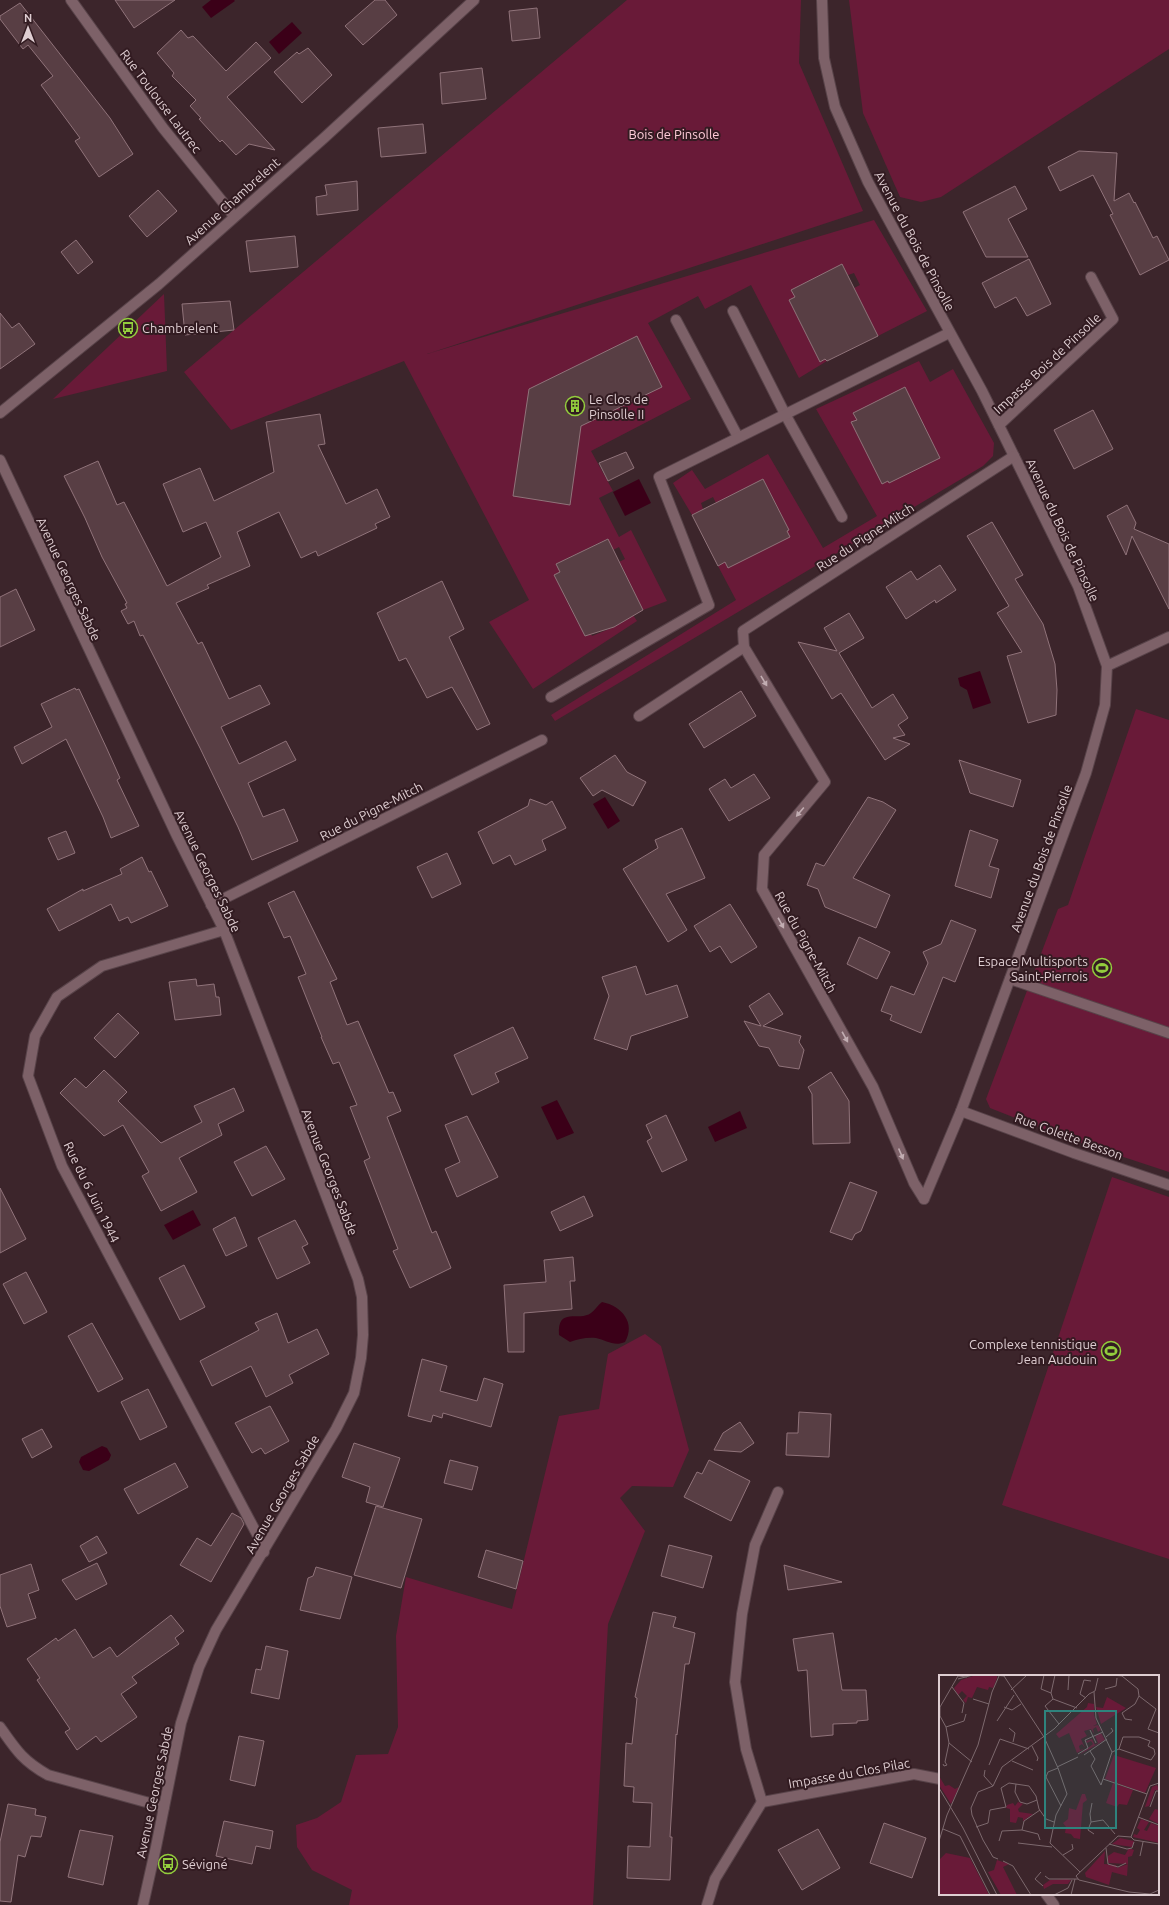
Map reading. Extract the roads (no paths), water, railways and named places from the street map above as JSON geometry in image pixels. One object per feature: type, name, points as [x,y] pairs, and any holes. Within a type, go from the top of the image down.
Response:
[{"type":"street","name":"Rue Toulouse Lautrec","points":[[71,0],[162,128],[234,216]]},
{"type":"street","name":"Avenue Chambrelent","points":[[0,413],[159,284],[234,216],[324,138],[474,0]]},
{"type":"street","name":"Avenue du Bois de Pinsolle","points":[[822,0],[824,58],[836,107],[868,182],[999,425],[1078,586],[1107,666],[1105,705],[1086,773],[961,1111],[924,1199]]},
{"type":"street","name":"Impasse Bois de Pinsolle","points":[[999,425],[1113,319],[1091,277]]},
{"type":"street","points":[[734,311],[785,414],[842,516]]},
{"type":"street","points":[[676,320],[738,437]]},
{"type":"street","points":[[551,697],[709,605],[658,477],[949,333]]},
{"type":"street","name":"Rue du Pigne-Mitch","points":[[924,1199],[914,1183],[873,1087],[762,890],[764,855],[825,782],[744,647],[743,631],[1014,456]]},
{"type":"street","name":"Avenue Georges Sabde","points":[[0,460],[106,687],[224,930],[358,1279],[362,1298],[363,1317],[361,1358],[354,1393],[336,1429],[264,1552],[216,1630],[199,1667],[181,1723],[143,1905]]},
{"type":"street","points":[[1107,666],[1169,637]]},
{"type":"street","points":[[639,716],[744,647]]},
{"type":"street","name":"Rue du Pigne-Mitch","points":[[211,905],[542,740]]},
{"type":"street","name":"Rue du 6 Juin 1944","points":[[224,930],[102,966],[57,997],[35,1036],[28,1076],[62,1166],[259,1538],[264,1552]]},
{"type":"street","points":[[1010,979],[1169,1033]]},
{"type":"street","name":"Rue Colette Besson","points":[[961,1111],[1074,1153],[1169,1185]]},
{"type":"street","points":[[707,1905],[715,1879],[762,1802],[746,1749],[735,1682],[742,1614],[755,1545],[778,1492]]},
{"type":"street","points":[[0,1727],[19,1755],[30,1766],[48,1775],[164,1807]]},
{"type":"street","name":"Impasse du Clos Pilac","points":[[762,1802],[914,1774],[939,1778]]},
{"type":"street","points":[[1047,1895],[1054,1905]]},
{"type":"place","name":"Chambrelent","points":[[128,328]]},
{"type":"place","name":"Le Clos de Pinsolle II","points":[[575,406]]},
{"type":"place","name":"Espace Multisports Saint-Pierrois","points":[[1102,968]]},
{"type":"place","name":"Complexe tennistique Jean Audouin","points":[[1111,1351]]},
{"type":"place","name":"Sévigné","points":[[168,1864]]},
{"type":"park label","name":"Bois de Pinsolle","points":[[674,134]]}]
